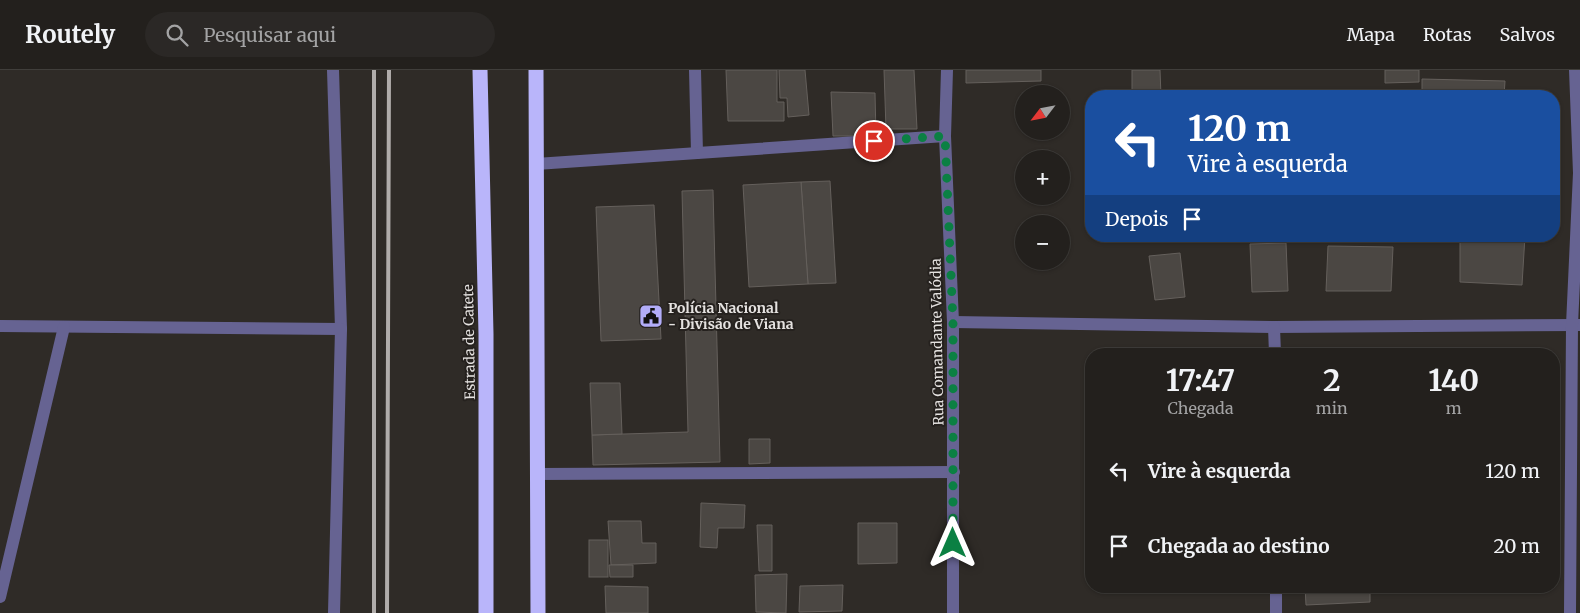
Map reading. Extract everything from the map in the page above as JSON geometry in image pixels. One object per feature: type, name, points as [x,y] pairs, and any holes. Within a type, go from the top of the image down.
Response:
[{"type":"highway","name":"Estrada de Catete","points":[[480,70],[486,334],[486,613]]},
{"type":"highway","points":[[536,70],[538,613]]},
{"type":"street","points":[[333,70],[341,329],[334,613]]},
{"type":"street","points":[[695,70],[697,153]]},
{"type":"street","name":"Rua Comandante Valódia","points":[[948,70],[945,136],[953,322],[953,613]]},
{"type":"street","points":[[1570,613],[1579,172],[1575,70]]},
{"type":"street","points":[[536,164],[945,136]]},
{"type":"street","points":[[953,322],[1274,326],[1576,325]]},
{"type":"street","points":[[0,326],[341,329]]},
{"type":"street","points":[[1274,326],[1274,348]]},
{"type":"street","points":[[0,597],[64,327]]},
{"type":"street","points":[[536,474],[954,472]]},
{"type":"street","points":[[1276,593],[1276,613]]},
{"type":"building","points":[[726,70],[777,70],[777,102],[784,102],[784,121],[728,121]]},
{"type":"building","points":[[779,70],[805,70],[809,115],[788,117],[787,98],[780,98]]},
{"type":"building","points":[[884,70],[914,70],[917,129],[886,129]]},
{"type":"building","points":[[966,70],[1041,70],[1041,81],[966,83]]},
{"type":"building","points":[[1132,70],[1160,70],[1161,90],[1132,90]]},
{"type":"building","points":[[1385,70],[1419,70],[1419,82],[1385,83]]},
{"type":"building","points":[[1422,79],[1505,81],[1504,90],[1422,90]]},
{"type":"building","points":[[831,92],[875,93],[876,136],[833,136]]},
{"type":"building","points":[[830,181],[836,283],[808,284],[801,182]]},
{"type":"building","points":[[801,182],[808,284],[749,287],[743,185]]},
{"type":"building","points":[[713,190],[720,462],[593,465],[592,435],[688,432],[682,191]]},
{"type":"building","points":[[654,205],[661,339],[601,341],[596,207]]},
{"type":"building","points":[[1460,242],[1525,242],[1522,285],[1460,282]]},
{"type":"building","points":[[1286,243],[1288,291],[1252,292],[1250,244]]},
{"type":"building","points":[[1328,246],[1393,247],[1391,291],[1326,291]]},
{"type":"building","points":[[1180,253],[1185,297],[1155,300],[1149,256]]},
{"type":"building","points":[[590,383],[620,383],[622,434],[592,435]]},
{"type":"building","points":[[749,439],[770,439],[770,463],[749,464]]},
{"type":"building","points":[[701,503],[745,505],[744,528],[718,528],[717,548],[700,547]]},
{"type":"building","points":[[608,521],[641,521],[642,543],[656,543],[656,563],[611,565]]},
{"type":"building","points":[[858,523],[897,523],[897,563],[858,564]]},
{"type":"building","points":[[757,525],[772,525],[772,571],[759,571]]},
{"type":"building","points":[[589,540],[608,540],[608,577],[589,577]]},
{"type":"building","points":[[609,565],[633,565],[633,577],[610,577]]},
{"type":"building","points":[[787,574],[786,613],[756,612],[755,575]]},
{"type":"building","points":[[843,585],[842,611],[799,612],[800,586]]},
{"type":"building","points":[[605,586],[648,587],[648,613],[606,613]]},
{"type":"building","points":[[1305,593],[1370,593],[1370,602],[1306,605]]},
{"type":"railway","points":[[374,70],[374,613]]},
{"type":"railway","points":[[387,613],[389,70]]},
{"type":"place","name":"Polícia Nacional - Divisão de Viana","points":[[651,316]]},
{"type":"route","points":[[874,141],[945,136],[953,322],[953,543]]}]
